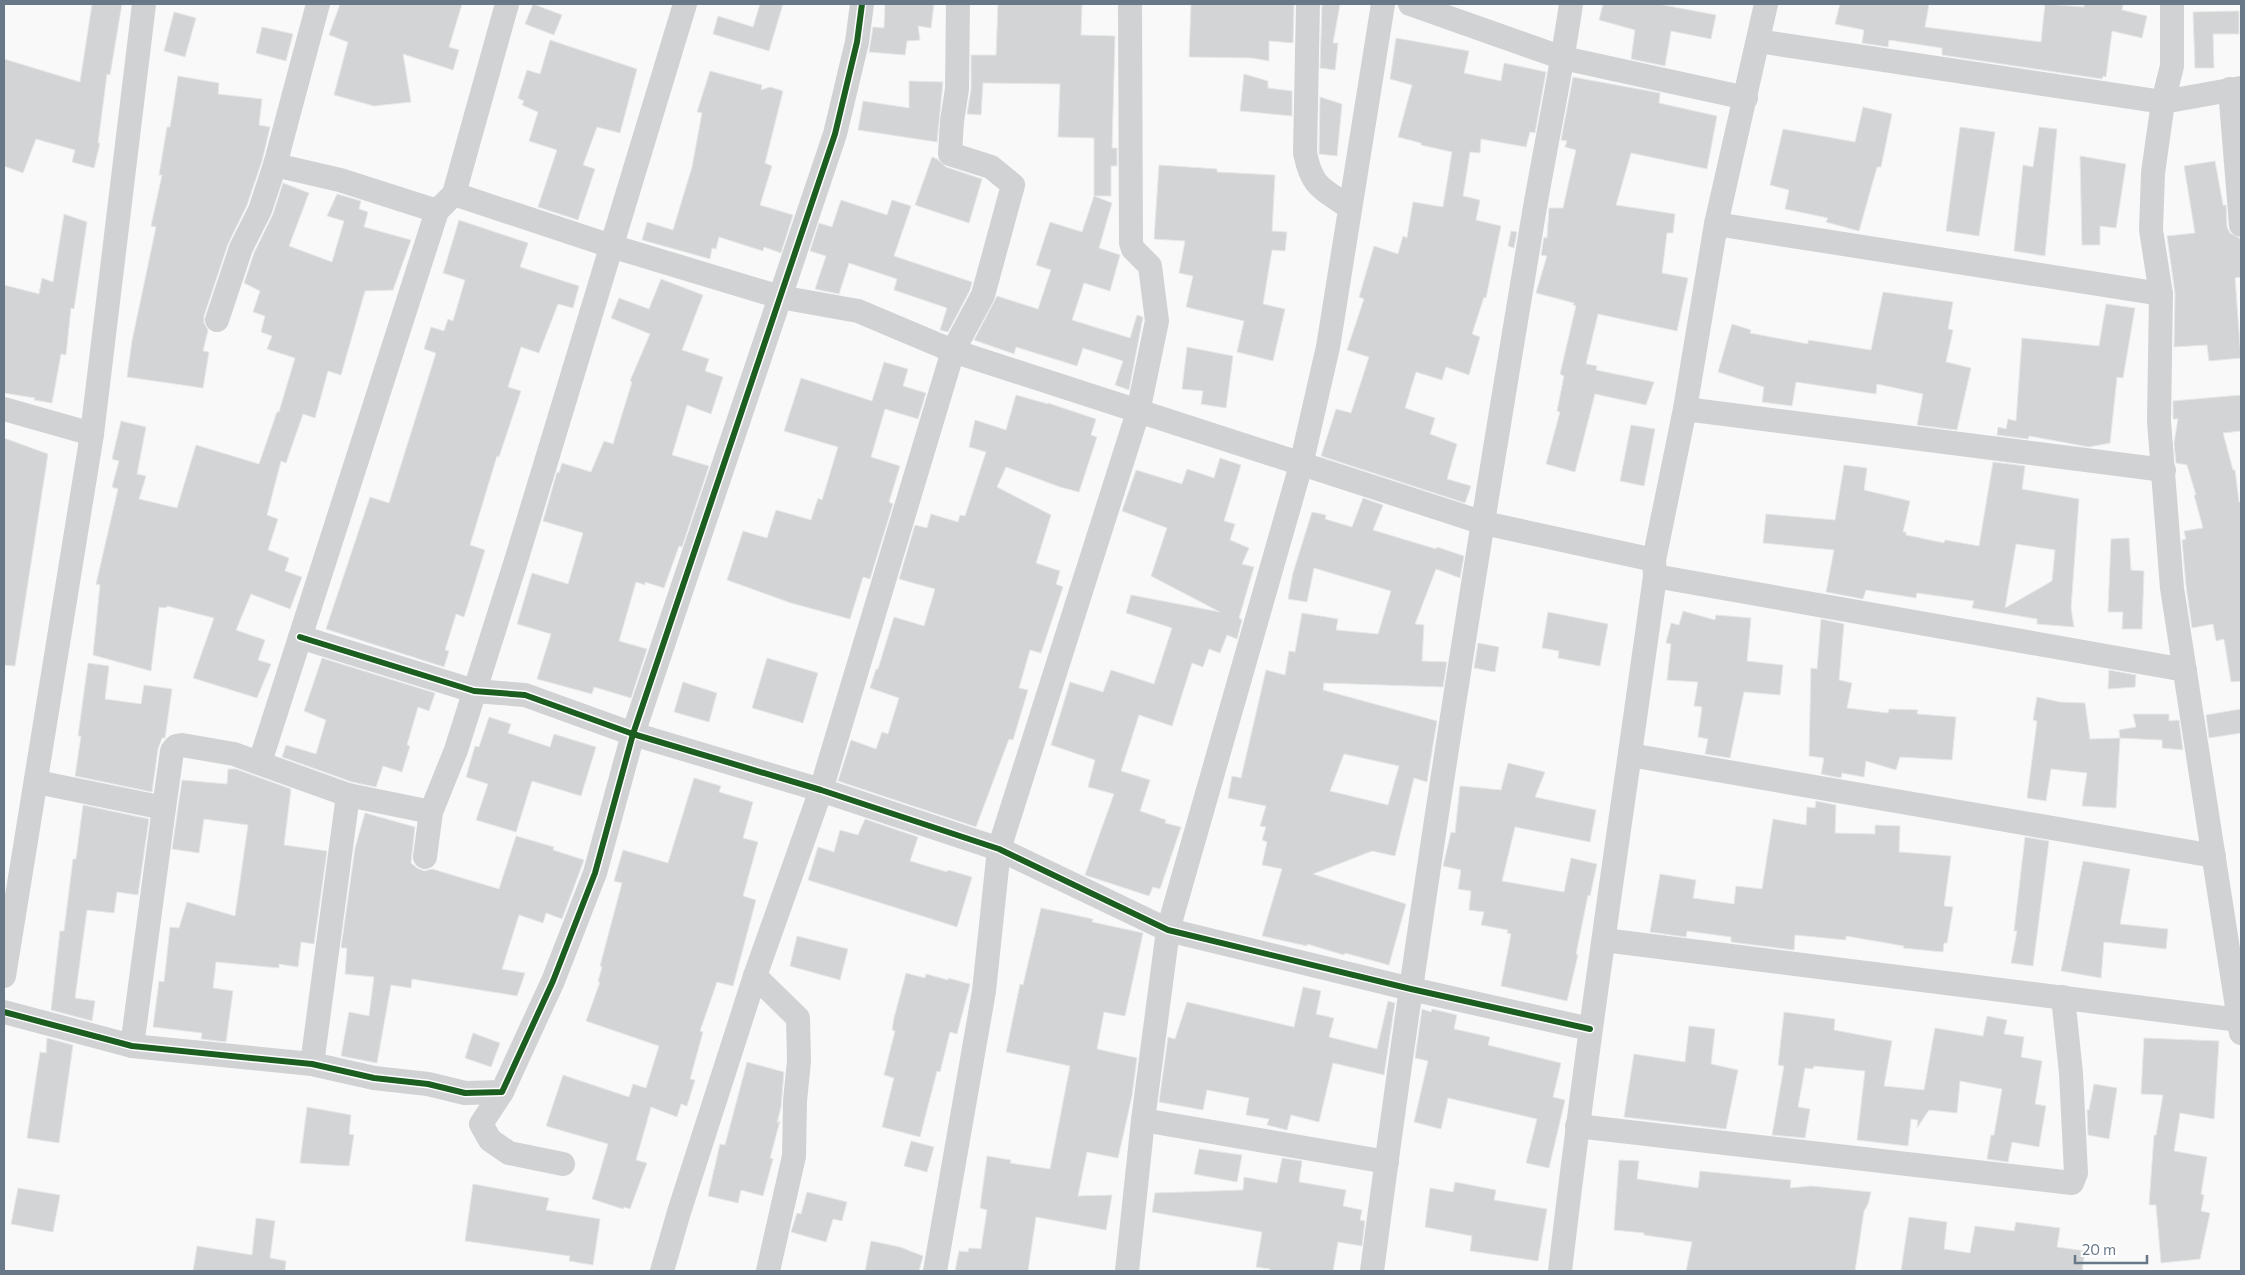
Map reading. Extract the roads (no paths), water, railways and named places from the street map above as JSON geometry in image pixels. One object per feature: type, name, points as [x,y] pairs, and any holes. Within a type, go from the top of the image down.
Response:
[{"type":"street","points":[[4,976],[92,434],[144,4]]},
{"type":"street","points":[[217,320],[241,248],[260,210],[275,165],[318,4]]},
{"type":"street","points":[[260,762],[438,211],[454,194],[507,4]]},
{"type":"street","points":[[425,857],[431,812],[456,750],[518,554],[685,4]]},
{"type":"street","points":[[563,1164],[508,1153],[490,1140],[481,1124],[502,1092],[553,981],[595,873],[633,734],[835,134],[857,42],[862,4]]},
{"type":"street","points":[[662,1271],[679,1212],[756,976],[821,790],[953,351],[983,295],[1013,185],[991,167],[950,154],[952,121],[957,89],[958,4]]},
{"type":"street","points":[[935,1271],[984,991],[999,849],[1138,412],[1157,321],[1150,266],[1133,249],[1130,243],[1130,4]]},
{"type":"street","points":[[1308,4],[1304,153],[1308,170],[1316,186],[1349,206]]},
{"type":"street","points":[[1127,1271],[1143,1120],[1168,930],[1300,465],[1328,347],[1349,206],[1383,4]]},
{"type":"street","points":[[1410,4],[1563,58],[1746,98]]},
{"type":"street","points":[[1372,1271],[1411,989],[1484,523],[1534,211],[1563,58],[1571,4]]},
{"type":"street","points":[[1560,1271],[1577,1126],[1630,755],[1654,568],[1685,408],[1716,224],[1766,4]]},
{"type":"street","points":[[1604,940],[2063,997],[2240,1026],[2172,588],[2160,421],[2161,294],[2151,230],[2153,172],[2163,102],[2172,66],[2172,4]]},
{"type":"street","points":[[1758,41],[2163,102],[2236,88],[2241,224]]},
{"type":"street","points":[[275,165],[340,180],[438,211]]},
{"type":"street","points":[[454,194],[611,246],[780,297],[858,311],[953,351],[1300,465],[1484,523],[1654,568],[2185,670]]},
{"type":"street","points":[[1716,224],[2161,294]]},
{"type":"street","points":[[1685,408],[2164,470]]},
{"type":"street","points":[[4,409],[92,434]]},
{"type":"street","points":[[300,637],[474,691],[525,695],[633,734],[821,790],[999,849],[1168,930],[1411,989],[1590,1029]]},
{"type":"street","points":[[132,1046],[172,751],[176,746],[234,754],[348,795],[431,812]]},
{"type":"street","points":[[1630,755],[2214,856]]},
{"type":"street","points":[[37,782],[164,808]]},
{"type":"street","points":[[312,1064],[348,795]]},
{"type":"street","points":[[756,976],[798,1018],[799,1061],[795,1101],[794,1156],[768,1271]]},
{"type":"street","points":[[1577,1126],[2072,1183],[2076,1173],[2072,1093],[2063,997]]},
{"type":"street","points":[[4,1012],[132,1046],[312,1064],[374,1078],[428,1084],[465,1093],[502,1092]]},
{"type":"street","points":[[1143,1120],[1387,1162]]}]
